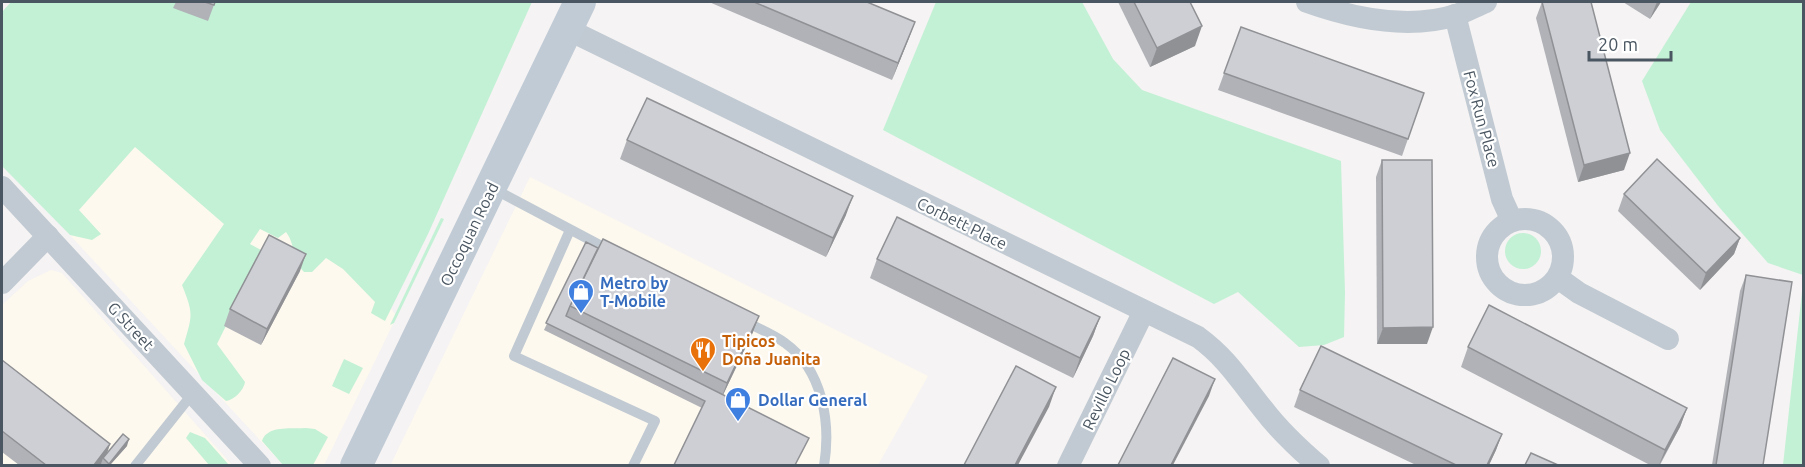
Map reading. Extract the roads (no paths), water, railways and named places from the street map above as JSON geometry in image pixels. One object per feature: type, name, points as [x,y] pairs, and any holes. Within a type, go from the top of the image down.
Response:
[{"type":"main road","name":"Occoquan Road","points":[[356,465],[580,2]]},
{"type":"street","points":[[1307,2],[1371,19],[1411,21],[1455,15],[1486,2]]},
{"type":"street","name":"Fox Run Place","points":[[1455,15],[1502,199],[1512,221]]},
{"type":"street","name":"Corbett Place","points":[[567,29],[1143,313],[1198,337],[1217,351],[1241,377],[1263,409],[1310,463]]},
{"type":"street","name":"G Street","points":[[2,187],[260,465]]},
{"type":"street","points":[[1512,221],[1537,221],[1551,229],[1563,252],[1563,266],[1558,278],[1546,290],[1534,295],[1519,296],[1506,292],[1493,279],[1488,267],[1487,252],[1491,239],[1500,227],[1512,221]]},
{"type":"street","points":[[2,284],[48,236]]},
{"type":"street","points":[[1558,278],[1579,293],[1668,339]]},
{"type":"street","name":"Revillo Loop","points":[[1068,465],[1143,313]]},
{"type":"lane","points":[[492,188],[617,254]]},
{"type":"lane","points":[[570,230],[514,356],[655,421],[633,465]]},
{"type":"lane","points":[[733,315],[786,343],[807,368],[817,385],[826,412],[828,441],[824,465]]},
{"type":"lane","points":[[135,465],[194,393]]},
{"type":"place","name":"Metro by T-Mobile","points":[[581,315]]},
{"type":"place","name":"Tipicos Doña Juanita","points":[[703,373]]},
{"type":"place","name":"Dollar General","points":[[738,423]]}]
